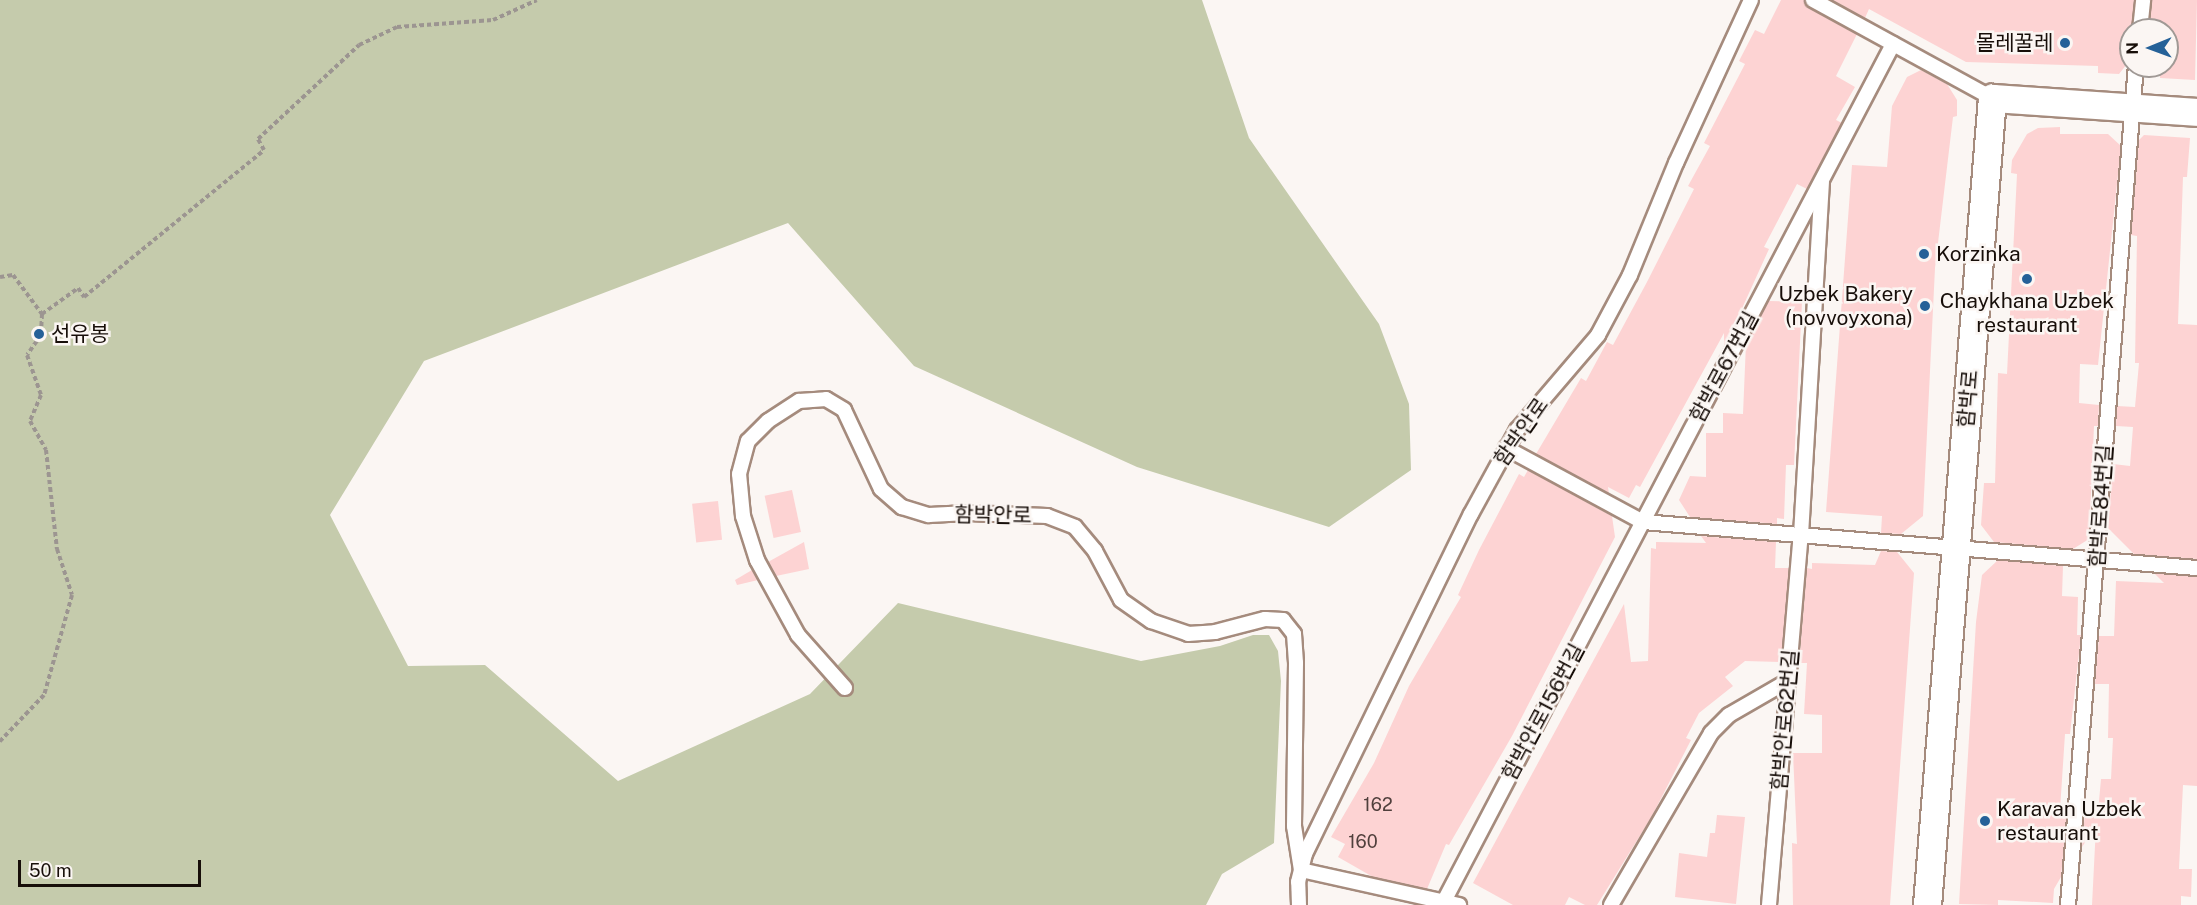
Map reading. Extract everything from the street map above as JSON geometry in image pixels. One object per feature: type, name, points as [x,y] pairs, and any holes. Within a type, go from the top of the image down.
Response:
[{"type":"street","points":[[1992,98],[2197,112]]},
{"type":"street","name":"함박로","points":[[1927,905],[1992,98]]},
{"type":"lane","name":"함박안로","points":[[1299,905],[1301,870],[1305,854],[1506,448],[1598,335],[1630,275],[1676,163],[1751,0]]},
{"type":"lane","points":[[1813,0],[1992,98]]},
{"type":"lane","points":[[2141,18],[2143,0]]},
{"type":"lane","name":"함박로67번길","points":[[1643,522],[1893,44]]},
{"type":"lane","name":"함박로84번길","points":[[2068,905],[2135,78]]},
{"type":"lane","name":"함박로67번길","points":[[1801,535],[1823,179]]},
{"type":"lane","name":"함박안로","points":[[845,688],[798,635],[757,560],[744,516],[739,474],[748,441],[768,421],[800,401],[826,399],[844,410],[881,489],[902,507],[929,515],[1047,516],[1075,526],[1095,551],[1121,600],[1151,621],[1188,634],[1215,632],[1265,619],[1283,620],[1294,634],[1294,826],[1301,870]]},
{"type":"lane","points":[[1506,448],[1643,522],[2197,568]]},
{"type":"lane","name":"함박안로156번길","points":[[1442,903],[1643,522]]},
{"type":"lane","name":"함박안로62번길","points":[[1768,905],[1801,535]]},
{"type":"lane","points":[[1611,905],[1711,733],[1729,715],[1788,681]]},
{"type":"lane","points":[[1301,870],[1459,905]]},
{"type":"path","points":[[42,314],[78,288],[84,297],[264,150],[258,139],[359,45],[397,27],[493,20],[537,0]]},
{"type":"path","points":[[0,277],[13,275],[42,314],[41,335],[27,355],[41,395],[30,421],[46,450],[57,549],[72,595],[44,695],[0,741]]},
{"type":"green space","points":[[0,0],[1202,0],[1249,138],[1379,324],[1409,404],[1411,470],[1329,527],[1137,467],[914,366],[788,223],[424,361],[330,515],[408,666],[485,665],[618,781],[810,694],[898,603],[1141,661],[1220,646],[1253,635],[1269,635],[1278,651],[1281,681],[1274,843],[1222,874],[1206,905],[0,905]]},
{"type":"building","points":[[1781,0],[1804,0],[1809,8],[1857,34],[1836,76],[1855,87],[1836,120],[1842,123],[1807,189],[1797,184],[1764,247],[1769,249],[1724,348],[1724,333],[1640,487],[1636,485],[1629,498],[1608,487],[1609,494],[1536,454],[1581,378],[1586,381],[1607,342],[1613,345],[1647,282],[1694,189],[1688,186],[1710,146],[1704,143],[1745,64],[1739,61],[1755,30],[1764,34]]},
{"type":"building","points":[[1832,0],[2134,0],[2133,18],[2119,18],[2119,74],[2098,73],[2098,66],[1966,62],[1869,9],[1865,18]]},
{"type":"building","points":[[2152,0],[2197,0],[2195,80],[2160,78],[2179,78],[2179,18],[2150,18]]},
{"type":"building","points":[[1921,70],[1947,84],[1957,100],[1957,116],[1953,117],[1935,268],[1923,516],[1901,534],[1881,533],[1882,516],[1826,512],[1852,165],[1887,167],[1892,106],[1907,77]]},
{"type":"building","points":[[2060,127],[2060,134],[2108,134],[2121,146],[2098,365],[2080,364],[2079,403],[2099,405],[2098,426],[2094,426],[2089,539],[2073,549],[1994,542],[1981,525],[1984,483],[1995,483],[1998,373],[2007,374],[2017,174],[2011,173],[2012,160],[2027,134],[2038,128]]},
{"type":"building","points":[[2144,135],[2190,138],[2187,177],[2183,177],[2178,324],[2197,325],[2197,559],[2134,554],[2108,528],[2113,464],[2130,466],[2133,427],[2116,426],[2117,406],[2135,407],[2139,363],[2135,363],[2137,236],[2131,235],[2139,140]]},
{"type":"building","points":[[1768,301],[1802,302],[1794,465],[1786,465],[1784,519],[1777,518],[1777,524],[1690,517],[1679,500],[1690,476],[1706,477],[1706,433],[1723,433],[1723,413],[1743,414],[1746,343]]},
{"type":"building","points":[[1528,470],[1612,516],[1615,537],[1512,736],[1449,845],[1446,844],[1427,889],[1373,877],[1338,857],[1345,844],[1331,837],[1374,763],[1409,686],[1461,597],[1458,595],[1479,550],[1519,474],[1524,477]]},
{"type":"building","points":[[792,490],[801,532],[774,538],[765,496]]},
{"type":"building","points":[[718,501],[722,540],[696,543],[692,504]]},
{"type":"building","points":[[1701,536],[1776,542],[1775,568],[1789,568],[1781,662],[1745,661],[1725,677],[1733,686],[1699,713],[1686,738],[1691,740],[1651,818],[1597,905],[1585,905],[1569,897],[1565,905],[1513,905],[1473,883],[1624,604],[1631,662],[1648,661],[1651,548],[1656,549],[1656,542],[1706,543]]},
{"type":"building","points":[[804,542],[809,569],[776,576],[768,562]]},
{"type":"building","points":[[1881,551],[1897,552],[1914,573],[1890,905],[1793,905],[1792,843],[1797,844],[1793,753],[1822,753],[1822,715],[1804,714],[1807,663],[1799,663],[1807,568],[1812,569],[1812,563],[1875,565]]},
{"type":"building","points":[[1998,560],[2063,566],[2062,596],[2078,597],[2077,635],[2081,635],[2070,734],[2065,734],[2060,810],[2067,811],[2061,877],[2054,889],[2053,903],[1998,900],[1998,905],[1959,904],[1976,622],[1982,575]]},
{"type":"building","points":[[752,570],[758,580],[737,585],[735,580]]},
{"type":"building","points":[[2154,573],[2197,577],[2197,786],[2183,785],[2179,869],[2192,869],[2191,897],[2181,896],[2181,905],[2092,905],[2096,826],[2082,847],[2085,812],[2098,812],[2101,779],[2111,779],[2113,738],[2108,738],[2109,684],[2095,684],[2099,636],[2114,636],[2116,581],[2164,583]]},
{"type":"building","points":[[1717,815],[1745,817],[1736,904],[1675,897],[1679,853],[1707,857],[1710,833],[1715,833]]},
{"type":"place","name":"몰레꿀레","points":[[2065,43]]},
{"type":"place","name":"Korzinka","points":[[1924,254]]},
{"type":"place","name":"Chaykhana Uzbek restaurant","points":[[2027,279]]},
{"type":"place","name":"Uzbek Bakery (novvoyxona)","points":[[1925,306]]},
{"type":"place","name":"선유봉","points":[[39,334]]},
{"type":"place","name":"Karavan Uzbek restaurant","points":[[1985,821]]}]
